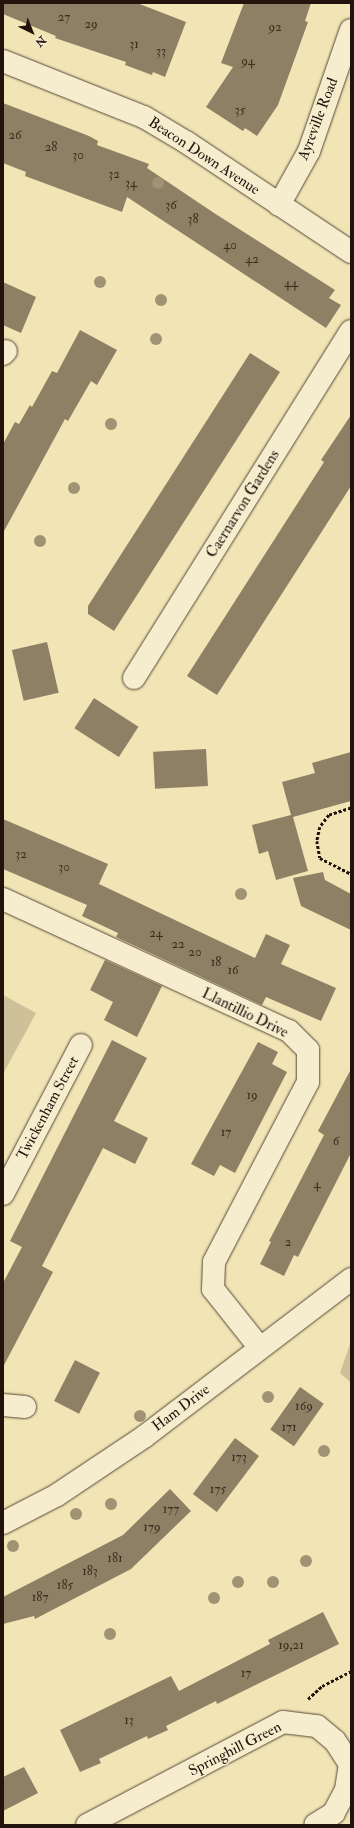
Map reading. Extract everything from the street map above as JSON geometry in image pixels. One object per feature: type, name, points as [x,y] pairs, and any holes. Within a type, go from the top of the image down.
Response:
[{"type":"street","name":"Ayreville Road","points":[[279,205],[308,151],[351,30]]},
{"type":"street","name":"Beacon Down Avenue","points":[[3,61],[144,117],[186,142],[351,252]]},
{"type":"street","name":"Caernarvon Gardens","points":[[134,678],[351,330]]},
{"type":"street","name":"Llantillio Drive","points":[[3,899],[289,1031],[308,1050],[308,1082],[214,1262],[213,1289],[260,1348]]},
{"type":"street","name":"Twickenham Street","points":[[3,1194],[81,1045]]},
{"type":"street","name":"Ham Drive","points":[[3,1524],[57,1495],[144,1436],[351,1279]]},
{"type":"street","points":[[3,1405],[25,1407]]},
{"type":"street","name":"Springhill Green","points":[[87,1825],[283,1722],[317,1726],[335,1741],[350,1764],[346,1790],[334,1813],[315,1825]]},
{"type":"path","points":[[351,808],[329,815],[320,827],[317,841],[320,858],[351,874]]},
{"type":"path","points":[[283,1722],[322,1686],[351,1671]]},
{"type":"shaded area","points":[[3,995],[36,1013],[3,1074]]},
{"type":"shaded area","points":[[351,1341],[351,1383],[340,1373]]},
{"type":"building","points":[[3,3],[137,3],[186,22],[165,77],[153,72],[152,75],[125,65],[126,62],[55,38],[56,36],[3,14]]},
{"type":"building","points":[[244,3],[311,3],[305,21],[308,22],[278,105],[257,136],[245,128],[243,131],[206,107],[233,67],[221,63]]},
{"type":"building","points":[[3,103],[89,136],[98,141],[97,145],[149,164],[147,168],[214,213],[335,290],[329,298],[341,305],[326,328],[127,197],[122,212],[25,176],[26,172],[3,163]]},
{"type":"building","points":[[3,282],[36,297],[21,333],[3,325]]},
{"type":"building","points":[[80,330],[117,350],[97,385],[91,381],[68,421],[65,419],[3,533],[3,444],[15,422],[19,424],[30,405],[32,407],[52,371],[57,373]]},
{"type":"building","points":[[250,353],[280,372],[114,631],[88,614],[88,606]]},
{"type":"building","points":[[351,415],[351,486],[217,695],[187,676],[324,462],[321,460]]},
{"type":"building","points":[[47,642],[59,693],[24,701],[12,650]]},
{"type":"building","points":[[94,698],[138,727],[119,757],[74,728]]},
{"type":"building","points":[[206,749],[208,786],[155,789],[153,752]]},
{"type":"building","points":[[351,752],[351,801],[293,817],[308,871],[276,880],[268,851],[259,854],[252,825],[291,815],[282,782],[315,773],[312,763]]},
{"type":"building","points":[[3,819],[108,864],[99,884],[255,958],[266,934],[290,945],[281,964],[336,988],[321,1021],[266,997],[262,1005],[116,937],[118,933],[82,916],[87,905],[3,869]]},
{"type":"building","points":[[323,872],[325,880],[351,894],[351,930],[301,906],[293,878]]},
{"type":"building","points":[[105,960],[162,986],[137,1037],[104,1020],[113,1002],[90,990]]},
{"type":"building","points":[[112,1040],[147,1058],[114,1121],[148,1138],[135,1164],[103,1148],[42,1266],[53,1272],[3,1367],[3,1283],[22,1247],[10,1241]]},
{"type":"building","points":[[258,1042],[278,1052],[272,1064],[287,1072],[235,1173],[220,1165],[214,1176],[191,1164]]},
{"type":"building","points":[[351,1069],[351,1153],[298,1257],[294,1255],[284,1276],[260,1264],[271,1242],[269,1241],[324,1135],[318,1131]]},
{"type":"building","points":[[75,1360],[100,1373],[79,1414],[54,1401]]},
{"type":"building","points":[[300,1387],[324,1404],[294,1446],[270,1430]]},
{"type":"building","points":[[235,1438],[259,1456],[217,1512],[193,1494]]},
{"type":"building","points":[[170,1489],[191,1511],[131,1569],[35,1619],[34,1616],[3,1624],[3,1597],[123,1535]]},
{"type":"building","points":[[323,1612],[339,1644],[217,1704],[216,1701],[166,1726],[168,1730],[148,1739],[147,1736],[99,1759],[101,1763],[80,1772],[60,1730],[171,1676],[179,1691],[270,1644],[268,1640]]},
{"type":"building","points":[[24,1767],[38,1793],[3,1811],[3,1777]]}]
